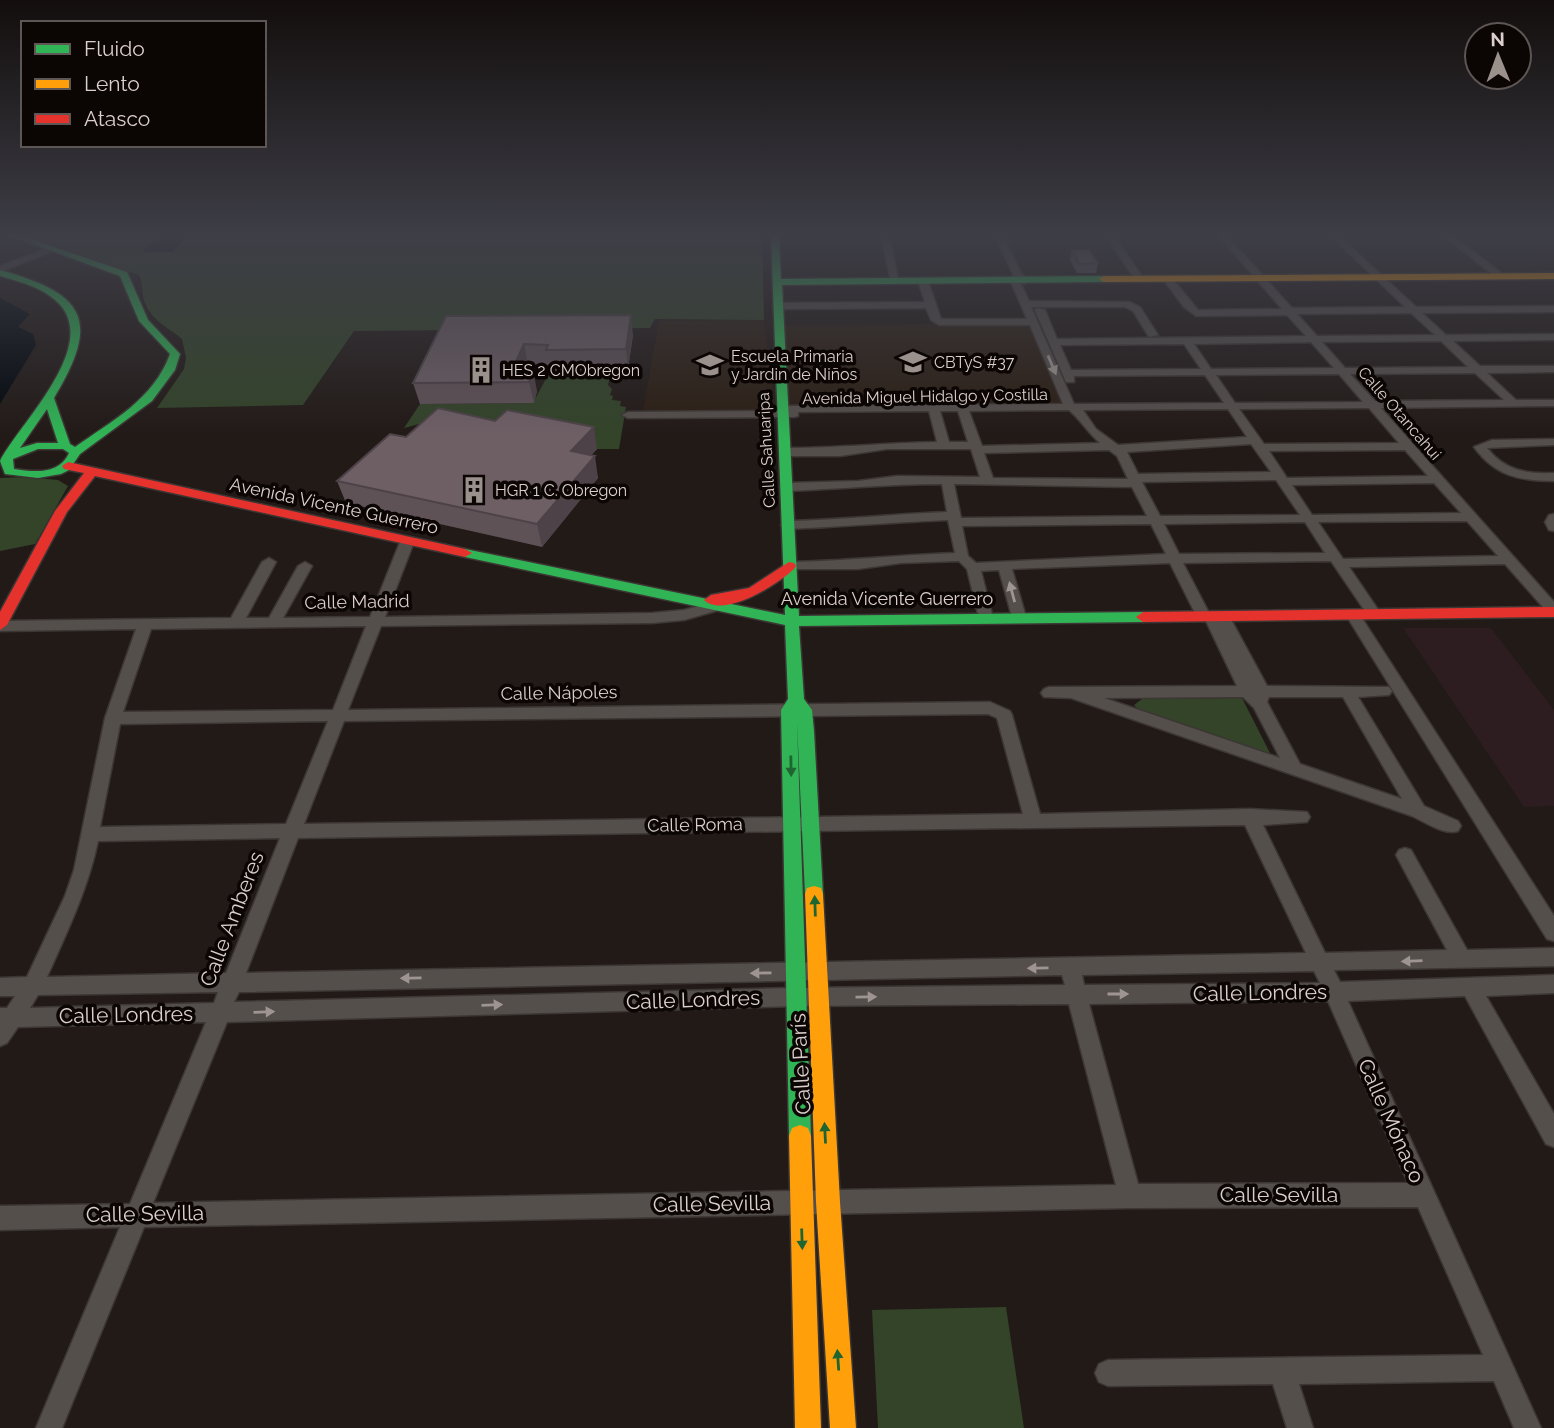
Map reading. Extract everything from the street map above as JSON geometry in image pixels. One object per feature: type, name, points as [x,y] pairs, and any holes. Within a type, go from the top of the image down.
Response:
[{"type":"street","points":[[8,457],[48,397],[76,339],[72,312],[61,303]]},
{"type":"street","points":[[69,455],[164,382],[173,369],[175,354],[167,342],[145,323],[138,303]]},
{"type":"street","name":"Calle Sahuaripa","points":[[778,303],[791,621]]},
{"type":"street","points":[[1184,303],[1196,313],[1554,309]]},
{"type":"street","name":"Calle Otancahui","points":[[1281,303],[1315,337],[1406,446],[1554,611]]},
{"type":"street","points":[[1405,303],[1514,404]]},
{"type":"street","points":[[1032,304],[1034,322],[1092,431],[1116,448],[1175,559],[1213,617],[1295,770]]},
{"type":"street","points":[[1032,304],[1127,304],[1137,310],[1153,335]]},
{"type":"street","points":[[1032,304],[1054,339],[1081,409]]},
{"type":"street","points":[[778,306],[930,305],[934,318],[939,323],[1034,322]]},
{"type":"street","points":[[1054,339],[1153,335],[1554,337]]},
{"type":"street","points":[[1054,339],[1187,341],[1315,337]]},
{"type":"street","points":[[1187,341],[1374,614]]},
{"type":"street","points":[[1067,373],[1554,369]]},
{"type":"street","points":[[48,397],[69,455]]},
{"type":"street","name":"Avenida Miguel Hidalgo y Costilla","points":[[1374,407],[1514,404],[1549,408]]},
{"type":"street","name":"Avenida Miguel Hidalgo y Costilla","points":[[628,415],[934,409],[1549,408]]},
{"type":"street","points":[[934,409],[944,445]]},
{"type":"street","points":[[964,409],[988,482]]},
{"type":"street","points":[[785,452],[840,452],[887,446],[944,445],[1163,447],[1198,442],[1406,446]]},
{"type":"street","points":[[1554,442],[1492,443],[1480,446],[1488,458],[1510,475],[1524,478],[1554,477]]},
{"type":"street","points":[[8,457],[37,446],[69,455]]},
{"type":"street","name":"Avenida Vicente Guerrero","points":[[8,457],[6,468],[20,475],[44,474],[69,455],[93,470],[407,542],[791,621],[1554,611]]},
{"type":"street","points":[[0,625],[61,511],[93,470]]},
{"type":"street","points":[[786,487],[858,485],[890,480],[988,482],[1436,479]]},
{"type":"street","points":[[947,481],[962,556],[974,567],[986,618]]},
{"type":"street","points":[[788,525],[862,523],[898,518],[1156,521],[1469,517]]},
{"type":"street","points":[[1554,518],[1551,522],[1554,527]]},
{"type":"street","name":"Calle Amberes","points":[[49,1428],[220,1013],[407,542]]},
{"type":"street","points":[[671,598],[728,600],[752,595],[767,588],[789,566],[858,565],[901,559],[962,556]]},
{"type":"street","points":[[974,567],[1175,559],[1508,560]]},
{"type":"street","points":[[236,623],[269,562]]},
{"type":"street","points":[[274,622],[305,566]]},
{"type":"street","points":[[1005,567],[1019,617]]},
{"type":"street","name":"Calle Madrid","points":[[0,625],[663,617],[714,607]]},
{"type":"street","points":[[1353,615],[1554,933]]},
{"type":"street","name":"Calle París","points":[[791,621],[796,707],[812,824],[828,1202],[843,1428]]},
{"type":"street","points":[[0,1036],[7,1017],[33,986],[74,896],[83,870],[113,718],[145,624]]},
{"type":"street","points":[[1348,691],[1418,811]]},
{"type":"street","points":[[1049,694],[1256,696],[1384,691]]},
{"type":"street","points":[[1072,693],[1418,811],[1452,826]]},
{"type":"street","name":"Calle París","points":[[796,707],[792,824],[808,1428]]},
{"type":"street","name":"Calle Nápoles","points":[[113,718],[796,707],[983,708],[1004,715],[1033,820]]},
{"type":"street","name":"Calle Mónaco","points":[[1250,816],[1321,963],[1528,1428]]},
{"type":"street","name":"Calle Roma","points":[[90,834],[1301,817]]},
{"type":"street","points":[[1405,855],[1462,960]]},
{"type":"street","name":"Calle Londres","points":[[0,987],[1554,957]]},
{"type":"street","points":[[1070,968],[1130,1196]]},
{"type":"street","name":"Calle Londres","points":[[7,1017],[796,997],[1334,992],[1554,984]]},
{"type":"street","points":[[1470,986],[1554,1136]]},
{"type":"street","name":"Calle Sevilla","points":[[0,1218],[1130,1196],[1423,1195]]},
{"type":"street","points":[[1108,1373],[1501,1368]]},
{"type":"street","points":[[1282,1371],[1300,1428]]},
{"type":"shaded area","points":[[0,303],[9,303],[30,314],[18,327],[33,334],[36,345],[0,404]]},
{"type":"shaded area","name":"Escuela Primaria y Jardin de Niños","points":[[764,320],[775,410],[643,410],[659,321]]},
{"type":"shaded area","name":"CBTyS #37","points":[[1030,323],[1062,399],[1079,407],[794,407],[783,413],[777,326]]},
{"type":"shaded area","points":[[1403,628],[1491,628],[1554,710],[1554,806],[1524,807]]},
{"type":"green space","points":[[145,303],[764,303],[764,320],[655,319],[650,328],[354,331],[303,405],[157,408],[184,369],[186,358],[182,339],[148,310]]},
{"type":"green space","points":[[550,371],[611,371],[608,385],[612,389],[612,400],[621,401],[620,406],[626,407],[619,449],[597,449],[434,420],[404,428],[420,404],[533,403]]},
{"type":"green space","points":[[0,478],[58,480],[68,486],[35,544],[0,551]]},
{"type":"green space","points":[[1242,698],[1272,757],[1139,710],[1134,705],[1142,699]]},
{"type":"green space","points":[[1006,1307],[1024,1428],[878,1428],[872,1310]]},
{"type":"building","points":[[631,315],[626,349],[546,350],[548,345],[524,344],[512,370],[533,370],[529,382],[413,383],[446,316]]},
{"type":"building","name":"HGR 1 C. Obregon","points":[[438,408],[495,421],[507,410],[594,427],[571,451],[595,456],[537,524],[337,481],[390,434],[406,437]]},
{"type":"traffic: fast","points":[[48,398],[69,362],[75,345],[75,321],[63,303]]},
{"type":"traffic: fast","points":[[75,452],[148,398],[170,370],[175,354],[144,321],[136,303]]},
{"type":"traffic: fast","points":[[778,303],[796,700],[804,710],[806,731],[814,894]]},
{"type":"traffic: fast","points":[[48,398],[65,446],[75,452],[71,461],[65,467],[48,474],[9,471],[6,461],[48,398]]},
{"type":"traffic: fast","points":[[8,457],[37,446],[65,446]]},
{"type":"traffic: fast","points":[[465,553],[791,621],[1143,617]]},
{"type":"traffic: fast","points":[[796,700],[789,710],[800,1136]]},
{"type":"traffic: slow","points":[[814,894],[828,1202],[843,1428]]},
{"type":"traffic: slow","points":[[800,1136],[808,1428]]},
{"type":"traffic: jam","points":[[68,466],[465,553]]},
{"type":"traffic: jam","points":[[0,625],[61,511],[93,470]]},
{"type":"traffic: jam","points":[[711,600],[734,598],[754,592],[789,566]]},
{"type":"traffic: jam","points":[[1143,617],[1554,612]]},
{"type":"place","name":"CBTyS #37","points":[[913,362]]},
{"type":"place","name":"Escuela Primaria y Jardin de Niños","points":[[710,365]]},
{"type":"place","name":"HES 2 CMObregon","points":[[481,370]]},
{"type":"place","name":"HGR 1 C. Obregon","points":[[474,490]]}]
